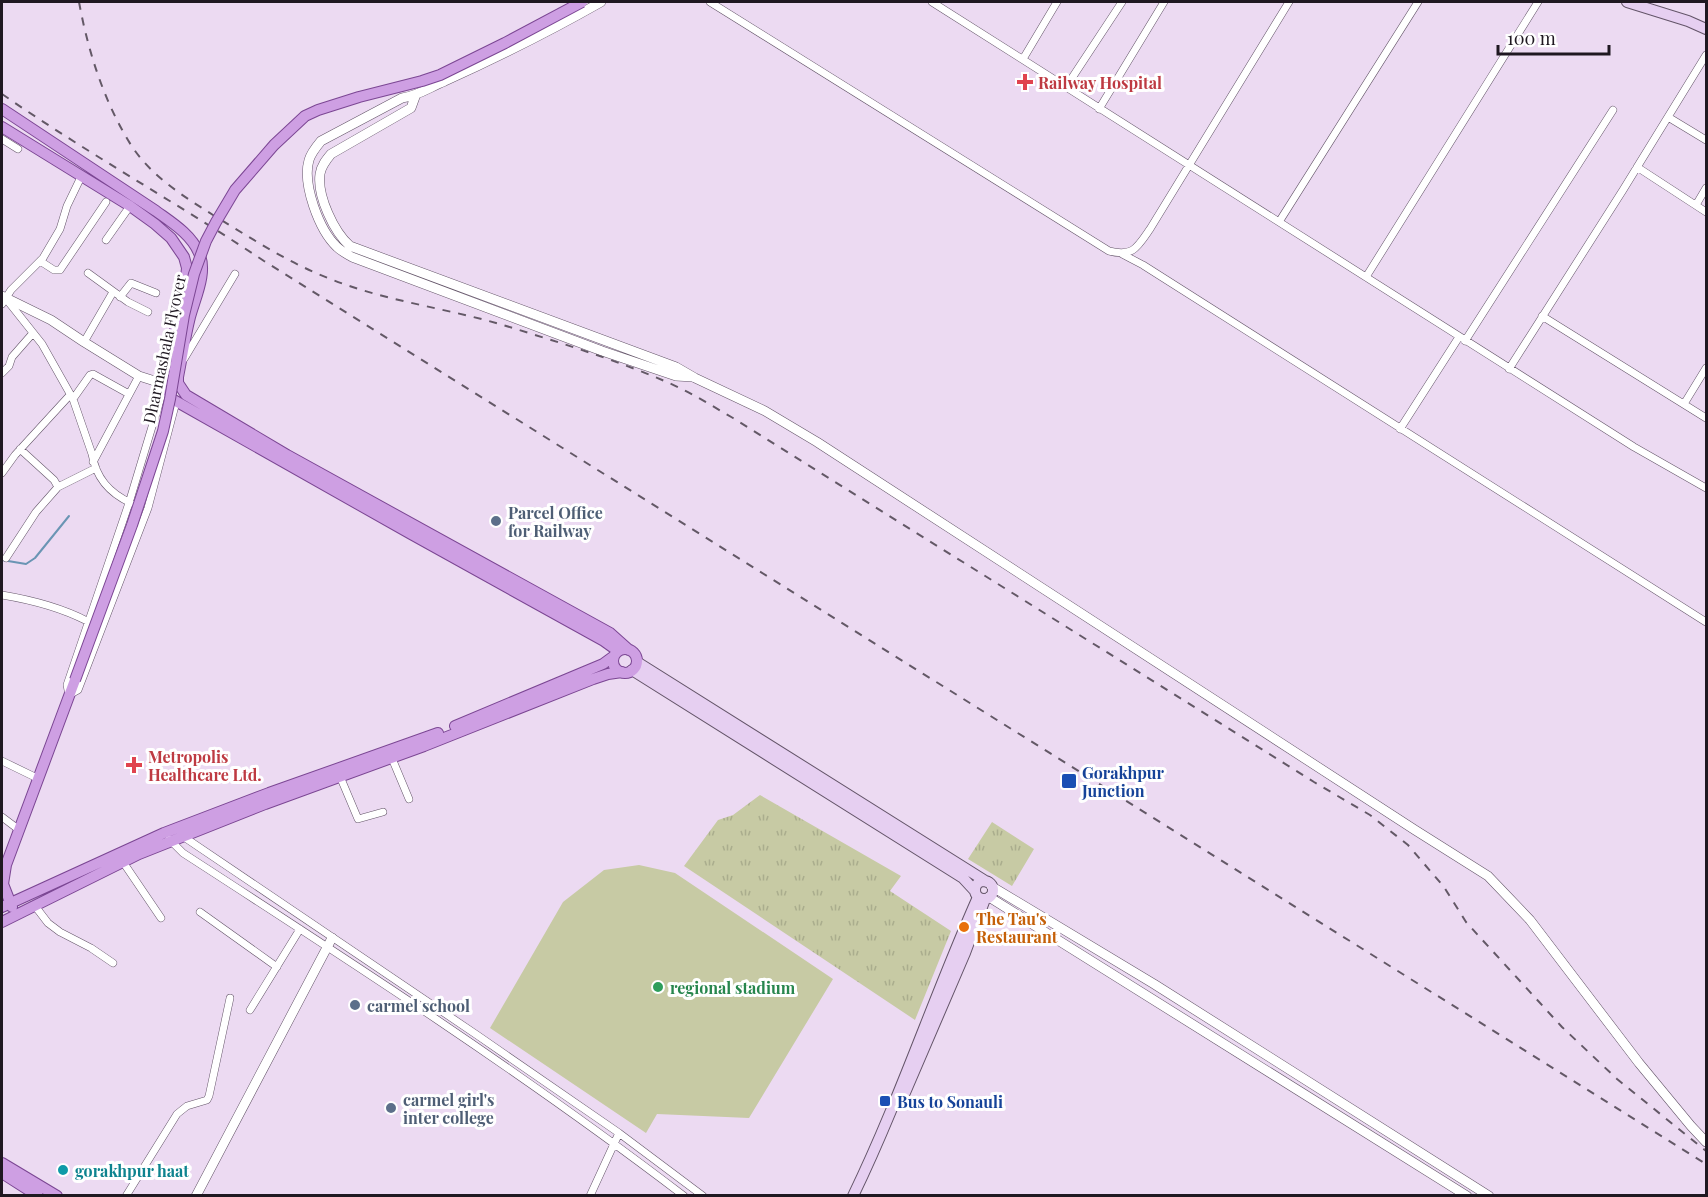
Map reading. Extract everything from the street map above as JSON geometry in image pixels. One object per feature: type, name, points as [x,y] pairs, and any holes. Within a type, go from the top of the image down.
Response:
[{"type":"main road","name":"Dharmashala Flyover","points":[[15,916],[6,905],[3,884],[4,869],[132,525],[163,431],[184,315],[194,274],[216,222],[235,190],[274,145],[305,116],[359,97],[440,75],[582,2]]},
{"type":"main road","points":[[1627,2],[1707,29]]},
{"type":"main road","points":[[2,109],[156,210],[196,246],[201,258],[201,275],[190,318],[178,383],[186,395],[287,455],[610,633],[618,638],[620,652],[614,663],[617,669],[630,668],[984,892]]},
{"type":"main road","points":[[2,127],[130,206],[171,238],[184,257],[187,268],[186,278],[164,386],[176,402],[620,652],[634,653],[630,668]]},
{"type":"main road","points":[[391,754],[603,664],[620,652]]},
{"type":"main road","points":[[6,905],[269,792],[338,773],[593,679],[630,668]]},
{"type":"main road","points":[[2,922],[123,862],[167,837]]},
{"type":"main road","points":[[853,1196],[872,1157],[958,941],[984,892]]},
{"type":"main road","points":[[860,1196],[965,953],[984,892]]},
{"type":"main road","points":[[2,1163],[57,1196]]},
{"type":"main road","points":[[2,1173],[38,1196]]},
{"type":"street","points":[[601,2],[553,29],[415,96],[402,98],[321,141],[314,149],[307,171],[314,207],[324,230],[338,249],[352,257],[602,351],[676,376],[695,378]]},
{"type":"street","points":[[710,2],[1109,251],[1143,265],[1707,622]]},
{"type":"street","points":[[932,2],[1509,369],[1634,447],[1707,488]]},
{"type":"street","points":[[1023,59],[1057,2]]},
{"type":"street","points":[[1066,87],[1122,2]]},
{"type":"street","points":[[1100,109],[1164,2]]},
{"type":"street","points":[[1120,254],[1125,254],[1138,247],[1289,2]]},
{"type":"street","points":[[1279,222],[1418,2]]},
{"type":"street","points":[[1366,277],[1538,2]]},
{"type":"street","points":[[1509,369],[1707,55]]},
{"type":"street","points":[[415,96],[411,108],[340,148],[325,161],[320,172],[319,184],[326,208],[343,240],[356,249],[676,367],[765,411],[817,442],[1488,876],[1530,921],[1639,1063],[1690,1126],[1707,1142]]},
{"type":"street","points":[[1400,429],[1613,110]]},
{"type":"street","points":[[1668,117],[1707,140]]},
{"type":"street","points":[[2,139],[18,149]]},
{"type":"street","points":[[1637,167],[1707,212]]},
{"type":"street","points":[[3,299],[40,261],[60,229],[67,206],[81,177]]},
{"type":"street","points":[[1696,205],[1707,188]]},
{"type":"street","points":[[40,261],[54,270],[60,270],[106,201]]},
{"type":"street","points":[[106,240],[130,206]]},
{"type":"street","points":[[88,273],[120,297],[147,312]]},
{"type":"street","points":[[180,366],[235,274]]},
{"type":"street","points":[[120,297],[131,283],[156,293]]},
{"type":"street","points":[[84,342],[113,292]]},
{"type":"street","points":[[3,299],[42,344],[72,397],[100,478],[110,492],[129,502],[148,508]]},
{"type":"street","points":[[3,299],[51,320],[140,376],[164,386],[129,502],[66,685],[69,695],[78,690],[148,508],[176,402]]},
{"type":"street","points":[[1542,316],[1707,418]]},
{"type":"street","points":[[2,373],[9,366],[12,357],[33,333]]},
{"type":"street","points":[[1684,404],[1707,368]]},
{"type":"street","points":[[2,473],[20,449],[72,397],[90,375],[93,374],[129,394]]},
{"type":"street","points":[[6,558],[36,512],[58,487],[95,465],[140,376]]},
{"type":"street","points":[[20,449],[54,480],[58,487]]},
{"type":"street","points":[[2,595],[31,600],[87,621]]},
{"type":"street","points":[[391,754],[409,799]]},
{"type":"street","points":[[2,761],[38,778]]},
{"type":"street","points":[[338,773],[358,819],[383,812]]},
{"type":"street","points":[[2,817],[18,829]]},
{"type":"street","points":[[179,832],[422,1009],[615,1143],[684,1196]]},
{"type":"street","points":[[167,837],[183,853],[300,929],[329,942],[477,1035],[619,1133],[703,1196]]},
{"type":"street","points":[[123,862],[161,918]]},
{"type":"street","points":[[984,892],[1467,1196]]},
{"type":"street","points":[[984,892],[1154,984],[1489,1196]]},
{"type":"street","points":[[35,906],[48,923],[60,932],[91,948],[113,963]]},
{"type":"street","points":[[200,912],[277,967]]},
{"type":"street","points":[[250,1010],[300,929]]},
{"type":"street","points":[[196,1196],[329,942]]},
{"type":"street","points":[[126,1196],[177,1114],[187,1107],[207,1100],[230,998]]},
{"type":"street","points":[[563,1107],[568,1098]]},
{"type":"street","points":[[590,1196],[619,1133]]},
{"type":"green space","points":[[760,795],[901,876],[890,891],[951,931],[915,1020],[684,866],[718,820],[733,815]]},
{"type":"green space","points":[[992,822],[1034,849],[1012,886],[968,859]]},
{"type":"green space","points":[[639,865],[675,873],[833,979],[749,1118],[657,1114],[646,1133],[490,1028],[563,902],[604,870]]},
{"type":"waterway","points":[[2,560],[26,564],[35,558],[69,516]]},
{"type":"railway","points":[[79,2],[98,76],[121,129],[148,166],[179,193],[269,249],[328,278],[371,293],[481,319],[545,338],[629,367],[686,391],[733,418],[1370,815],[1408,845],[1444,887],[1466,922],[1562,1027],[1617,1079],[1706,1151]]},
{"type":"railway","points":[[2,94],[264,261],[1706,1164]]},
{"type":"place","name":"Railway Hospital","points":[[1025,82]]},
{"type":"place","name":"Parcel Office for Railway","points":[[496,521]]},
{"type":"place","name":"Metropolis Healthcare Ltd.","points":[[134,765]]},
{"type":"place","name":"Gorakhpur Junction","points":[[1069,781]]},
{"type":"place","name":"The Tau's Restaurant","points":[[964,927]]},
{"type":"place","name":"regional stadium","points":[[658,987]]},
{"type":"place","name":"carmel school","points":[[355,1005]]},
{"type":"place","name":"Bus to Sonauli","points":[[885,1101]]},
{"type":"place","name":"carmel girl's inter college","points":[[391,1108]]},
{"type":"place","name":"gorakhpur haat","points":[[63,1170]]}]
